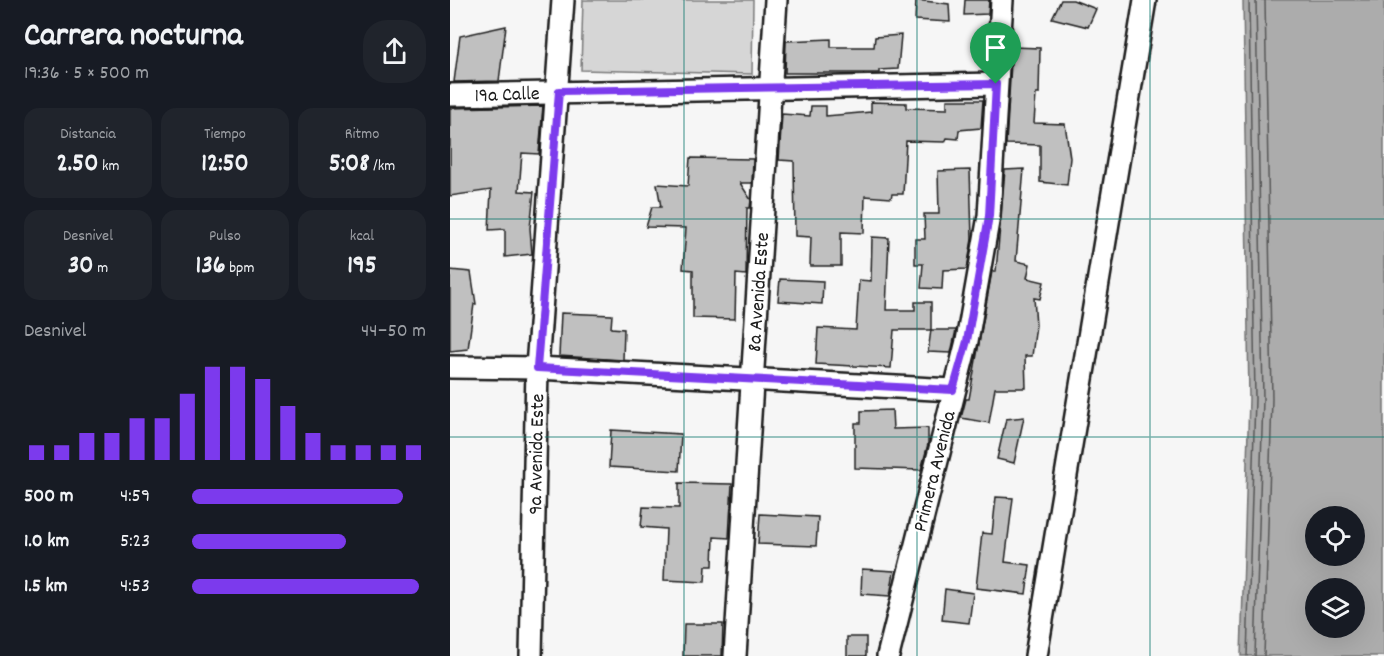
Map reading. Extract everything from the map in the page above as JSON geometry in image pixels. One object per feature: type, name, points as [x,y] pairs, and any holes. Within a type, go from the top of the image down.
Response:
[{"type":"street","name":"9a Avenida Este","points":[[531,656],[537,368],[559,91],[563,0]]},
{"type":"street","name":"8a Avenida Este","points":[[735,656],[776,0]]},
{"type":"street","name":"Primera Avenida","points":[[888,656],[967,341],[989,216],[1002,0]]},
{"type":"street","points":[[1036,656],[1145,0]]},
{"type":"street","name":"19a Calle","points":[[450,95],[559,91],[996,84]]},
{"type":"street","points":[[450,367],[537,368],[953,390]]},
{"type":"shaded area","points":[[583,0],[753,0],[752,74],[581,70]]},
{"type":"water","points":[[1243,0],[1384,0],[1384,656],[1241,656],[1249,399]]},
{"type":"building","points":[[916,0],[949,4],[950,22],[915,20]]},
{"type":"building","points":[[965,0],[989,0],[988,14],[964,15]]},
{"type":"building","points":[[1061,0],[1073,0],[1096,9],[1088,27],[1052,18]]},
{"type":"building","points":[[506,26],[499,81],[454,82],[460,36]]},
{"type":"building","points":[[901,35],[898,69],[879,70],[879,73],[785,73],[786,41],[831,39],[831,47],[874,47],[875,37]]},
{"type":"building","points":[[1012,47],[1040,48],[1039,94],[1036,94],[1034,123],[1065,124],[1070,158],[1067,185],[1040,182],[1040,145],[1006,144]]},
{"type":"building","points":[[947,100],[983,100],[981,128],[959,130],[958,139],[947,138],[945,142],[906,141],[903,194],[892,194],[891,198],[865,196],[864,233],[841,232],[841,266],[810,266],[811,237],[795,236],[794,161],[779,160],[782,114],[810,116],[811,106],[826,106],[826,116],[871,112],[871,102],[906,103],[906,108],[947,109]]},
{"type":"building","points":[[543,106],[539,154],[522,153],[519,191],[534,192],[530,228],[532,254],[505,257],[505,229],[489,230],[491,190],[450,196],[450,108]]},
{"type":"building","points":[[690,158],[753,159],[752,183],[740,183],[751,200],[750,208],[747,208],[746,275],[736,274],[735,319],[693,318],[693,270],[683,269],[686,228],[646,227],[652,207],[661,207],[657,184],[688,186]]},
{"type":"building","points":[[1024,169],[1016,261],[1030,264],[1027,278],[1044,282],[1040,299],[1034,298],[1036,325],[1032,356],[1025,356],[1026,388],[995,388],[989,423],[961,418],[966,399],[969,399],[992,271],[996,271],[1005,170]]},
{"type":"building","points":[[970,170],[972,239],[967,269],[943,270],[942,289],[921,288],[923,264],[915,264],[915,239],[925,239],[924,214],[939,214],[938,171]]},
{"type":"building","points":[[872,237],[889,238],[886,310],[915,310],[915,302],[931,302],[931,330],[894,330],[891,368],[816,364],[818,328],[856,330],[859,280],[871,281]]},
{"type":"building","points":[[450,270],[471,272],[476,304],[474,304],[468,349],[450,351]]},
{"type":"building","points":[[780,279],[823,281],[822,304],[778,301]]},
{"type":"building","points":[[561,313],[612,315],[611,328],[624,329],[623,360],[559,356]]},
{"type":"building","points":[[931,330],[956,330],[951,353],[928,352]]},
{"type":"building","points":[[892,410],[893,429],[928,428],[928,444],[921,470],[855,468],[855,423],[861,423],[861,411]]},
{"type":"building","points":[[1024,417],[1014,463],[997,459],[1006,419]]},
{"type":"building","points":[[611,430],[681,434],[679,471],[609,467]]},
{"type":"building","points":[[679,483],[732,484],[729,538],[714,537],[713,566],[706,566],[705,582],[664,580],[666,529],[641,527],[643,507],[679,508]]},
{"type":"building","points":[[996,497],[1013,498],[1005,562],[1030,565],[1026,594],[976,588],[982,533],[992,534]]},
{"type":"building","points":[[760,514],[818,517],[816,546],[758,544]]},
{"type":"building","points":[[862,569],[894,571],[890,596],[861,594]]},
{"type":"building","points":[[945,589],[973,593],[969,623],[942,620]]},
{"type":"building","points":[[684,624],[723,624],[722,656],[683,656]]},
{"type":"building","points":[[847,637],[866,637],[866,656],[847,656]]},
{"type":"route","points":[[996,84],[989,216],[967,341],[953,390],[537,368],[559,91],[996,84]]}]
